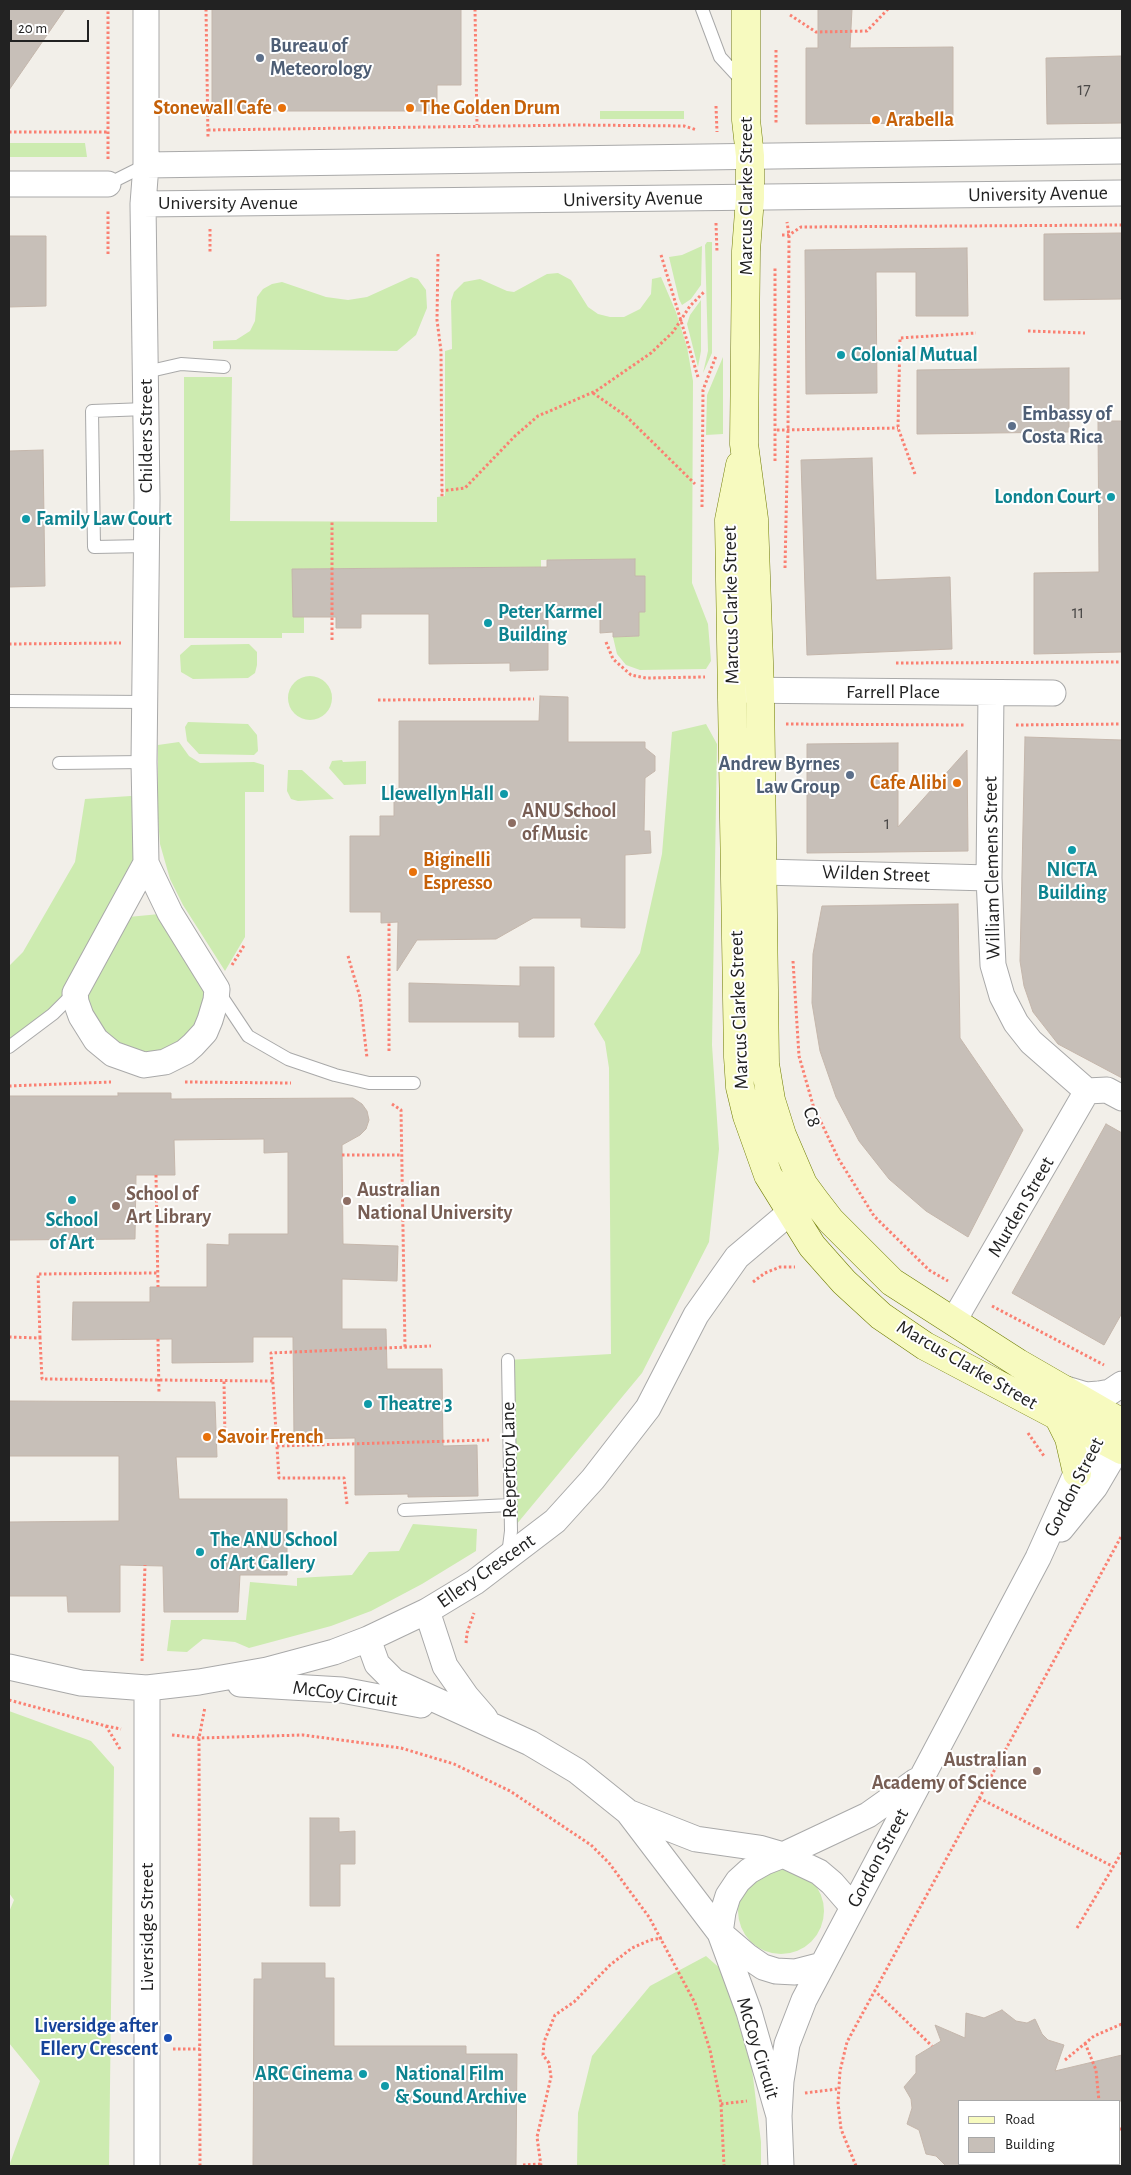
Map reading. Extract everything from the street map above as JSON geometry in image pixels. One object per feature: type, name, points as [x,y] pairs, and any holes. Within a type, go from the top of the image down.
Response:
[{"type":"street","name":"Childers Street","points":[[146,9],[146,165],[144,204],[146,372],[144,762],[146,863]]},
{"type":"street","name":"Marcus Clarke Street","points":[[746,9],[746,85],[750,198],[747,243],[744,444],[754,519],[771,691],[763,872],[765,1064],[771,1100],[782,1135],[804,1184],[802,1206],[812,1246],[844,1282],[881,1316],[925,1346],[1058,1416],[1116,1436]]},
{"type":"street","name":"University Avenue","points":[[146,165],[1122,151]]},
{"type":"street","points":[[9,184],[108,184]]},
{"type":"street","name":"University Avenue","points":[[144,204],[1122,193]]},
{"type":"street","name":"Marcus Clarke Street","points":[[744,444],[728,520],[722,683],[740,1087],[747,1116],[768,1175],[802,1206],[831,1221],[892,1282],[956,1324],[1066,1389],[1116,1436]]},
{"type":"street","name":"Farrell Place","points":[[722,683],[771,691],[1054,693]]},
{"type":"street","name":"William Clemens Street","points":[[991,692],[989,878],[993,965],[1002,996],[1016,1023],[1031,1042],[1088,1091]]},
{"type":"street","points":[[146,863],[170,913],[217,989],[214,1010],[205,1032],[185,1052],[154,1064],[133,1063],[104,1048],[85,1026],[76,1002],[75,993],[146,863]]},
{"type":"street","name":"Wilden Street","points":[[763,872],[989,878]]},
{"type":"street","points":[[1088,1091],[1107,1090],[1122,1098]]},
{"type":"street","name":"Murden Street","points":[[956,1324],[960,1310],[1088,1091]]},
{"type":"street","name":"Ellery Crescent","points":[[9,1667],[81,1683],[147,1688],[199,1682],[267,1670],[368,1639],[427,1611],[507,1559],[555,1521],[593,1478],[648,1408],[696,1315],[714,1286],[737,1257],[802,1206]]},
{"type":"street","points":[[956,1324],[955,1335],[960,1344],[973,1354],[999,1367],[1010,1390]]},
{"type":"street","points":[[1066,1389],[1086,1395],[1110,1392],[1115,1376]]},
{"type":"street","points":[[1058,1416],[1069,1438],[1077,1472]]},
{"type":"street","name":"Gordon Street","points":[[779,2116],[781,2081],[787,2044],[804,2000],[852,1906],[1038,1558],[1077,1472],[1116,1436]]},
{"type":"street","name":"Gordon Street","points":[[1038,1558],[1095,1487],[1116,1436]]},
{"type":"street","name":"McCoy Circuit","points":[[427,1611],[445,1666],[466,1696],[489,1722]]},
{"type":"street","name":"McCoy Circuit","points":[[368,1639],[377,1664],[394,1681],[411,1690],[489,1722],[530,1743],[576,1771],[628,1812],[720,1933],[747,1956],[769,1969],[795,1972],[822,1964]]},
{"type":"street","name":"McCoy Circuit","points":[[199,1682],[362,1692],[489,1722]]},
{"type":"street","name":"Liversidge Street","points":[[147,1688],[147,2166]]},
{"type":"street","points":[[783,1855],[868,1815],[922,1776]]},
{"type":"street","name":"McCoy Circuit","points":[[628,1812],[696,1839],[759,1848],[783,1855],[818,1872],[832,1883],[852,1906]]},
{"type":"street","name":"McCoy Circuit","points":[[781,2166],[779,2116],[756,2036],[720,1933],[725,1904],[738,1881],[755,1867],[783,1855]]},
{"type":"lane","points":[[702,9],[720,57],[735,76],[746,85]]},
{"type":"lane","points":[[108,184],[146,165]]},
{"type":"lane","points":[[146,372],[181,364],[224,367]]},
{"type":"lane","points":[[146,409],[92,411],[94,547],[146,546]]},
{"type":"lane","points":[[9,701],[145,702]]},
{"type":"lane","points":[[59,763],[144,762]]},
{"type":"lane","points":[[217,989],[248,1036],[288,1059],[335,1076],[368,1083],[414,1083]]},
{"type":"lane","points":[[9,1047],[54,1014],[75,993]]},
{"type":"lane","name":"Repertory Lane","points":[[507,1559],[510,1506],[508,1360]]},
{"type":"lane","points":[[404,1510],[510,1506]]},
{"type":"path","points":[[108,9],[108,254]]},
{"type":"path","points":[[206,9],[209,164]]},
{"type":"path","points":[[475,9],[477,125]]},
{"type":"path","points":[[790,15],[816,32],[867,31],[888,9]]},
{"type":"path","points":[[208,130],[477,125],[684,126],[699,131]]},
{"type":"path","points":[[9,132],[108,132]]},
{"type":"path","points":[[209,203],[210,254]]},
{"type":"path","points":[[785,576],[789,235],[786,219]]},
{"type":"path","points":[[782,235],[789,235],[801,226],[1122,226]]},
{"type":"path","points":[[438,254],[437,320],[441,351],[442,497]]},
{"type":"path","points":[[661,255],[698,377]]},
{"type":"path","points":[[441,491],[465,488],[534,419],[547,411],[592,392],[652,353],[673,332],[690,306],[705,291]]},
{"type":"path","points":[[1028,331],[1085,333]]},
{"type":"path","points":[[915,474],[898,428],[900,338],[976,333]]},
{"type":"path","points":[[592,392],[626,416],[695,484]]},
{"type":"path","points":[[777,430],[898,428]]},
{"type":"path","points":[[332,521],[332,640]]},
{"type":"path","points":[[9,644],[130,642]]},
{"type":"path","points":[[606,642],[616,662],[635,676],[722,683]]},
{"type":"path","points":[[892,663],[1122,662]]},
{"type":"path","points":[[771,691],[780,724],[1122,724]]},
{"type":"path","points":[[378,700],[534,700]]},
{"type":"path","points":[[389,923],[389,1051]]},
{"type":"path","points":[[231,967],[245,944]]},
{"type":"path","points":[[348,956],[361,1002],[367,1058]]},
{"type":"path","points":[[793,957],[799,1056],[813,1105],[838,1158],[874,1216],[929,1270],[1115,1376]]},
{"type":"path","points":[[182,1082],[300,1083],[292,1078]]},
{"type":"path","points":[[9,1086],[118,1082]]},
{"type":"path","points":[[388,1100],[401,1110],[404,1348]]},
{"type":"path","points":[[342,1155],[402,1155]]},
{"type":"path","points":[[156,1175],[158,1287]]},
{"type":"path","points":[[749,1285],[765,1273],[780,1268],[796,1267],[801,1270]]},
{"type":"path","points":[[158,1273],[38,1274],[42,1379],[274,1381]]},
{"type":"path","points":[[9,1337],[40,1338]]},
{"type":"path","points":[[158,1339],[159,1394]]},
{"type":"path","points":[[347,1504],[344,1478],[279,1478],[272,1354],[431,1346]]},
{"type":"path","points":[[224,1381],[225,1440]]},
{"type":"path","points":[[1026,1430],[1048,1462]]},
{"type":"path","points":[[266,1438],[277,1438]]},
{"type":"path","points":[[278,1446],[509,1439]]},
{"type":"path","points":[[216,1440],[234,1441]]},
{"type":"path","points":[[856,2166],[851,2158],[841,2129],[837,2089],[847,2042],[1122,1535]]},
{"type":"path","points":[[142,1661],[145,1565]]},
{"type":"path","points":[[466,1651],[467,1633],[474,1611]]},
{"type":"path","points":[[9,1700],[106,1726],[147,1732],[199,1738],[303,1735],[401,1748],[454,1764],[510,1792],[590,1845],[609,1863],[662,1938],[695,2003],[710,2050],[721,2104],[724,2166]]},
{"type":"path","points":[[106,1726],[116,1741],[122,1756]]},
{"type":"path","points":[[199,1738],[200,2166]]},
{"type":"path","points":[[979,1798],[1114,1867]]},
{"type":"path","points":[[1077,1928],[1122,1852]]},
{"type":"path","points":[[523,2165],[541,2165],[537,2137],[551,2078],[549,2063],[544,2055],[544,2042],[555,2015],[574,2002],[610,1965],[632,1948],[650,1940],[662,1938]]},
{"type":"path","points":[[874,1990],[932,2046]]},
{"type":"path","points":[[1065,2060],[1085,2043],[1122,2024]]},
{"type":"path","points":[[1085,2043],[1096,2070],[1099,2100]]},
{"type":"green space","points":[[600,111],[684,111],[684,119],[600,119]]},
{"type":"green space","points":[[9,143],[85,143],[87,157],[9,157]]},
{"type":"green space","points":[[707,242],[712,242],[712,353],[703,373],[708,351],[705,245]]},
{"type":"green space","points":[[702,246],[701,285],[691,299],[682,305],[669,257],[682,255]]},
{"type":"green space","points":[[558,273],[571,280],[588,307],[598,314],[610,317],[624,317],[640,309],[651,294],[652,279],[661,277],[676,312],[687,347],[693,381],[692,583],[708,624],[711,661],[706,669],[640,670],[626,665],[617,654],[613,637],[639,636],[639,612],[645,612],[645,576],[635,576],[635,559],[541,560],[541,567],[293,569],[293,617],[304,617],[304,633],[282,633],[282,638],[184,638],[184,377],[232,377],[230,521],[437,522],[437,497],[445,496],[445,351],[452,349],[451,301],[454,292],[464,282],[480,279],[507,291],[514,292],[547,274]]},
{"type":"green space","points":[[411,277],[418,279],[426,290],[427,308],[416,335],[397,351],[213,349],[213,341],[236,340],[250,331],[255,321],[257,297],[263,289],[272,284],[282,282],[326,297],[348,300],[367,297]]},
{"type":"green space","points":[[701,300],[701,351],[698,367],[687,324],[690,315]]},
{"type":"green space","points":[[723,357],[723,434],[706,435],[707,395]]},
{"type":"green space","points":[[249,644],[257,652],[257,665],[255,673],[248,678],[193,679],[181,672],[180,655],[191,645]]},
{"type":"green space","points":[[306,676],[314,676],[326,682],[332,698],[326,714],[314,720],[306,720],[294,714],[288,702],[288,694],[294,682]]},
{"type":"green space","points":[[188,722],[248,724],[257,735],[258,751],[254,755],[199,754],[187,741],[185,727]]},
{"type":"green space","points":[[706,724],[717,744],[712,1045],[719,1149],[709,1242],[642,1373],[511,1531],[508,1360],[611,1354],[609,1068],[605,1042],[594,1024],[640,953],[662,854],[672,732]]},
{"type":"green space","points":[[179,742],[189,756],[200,763],[254,762],[264,765],[264,792],[245,792],[245,937],[225,971],[183,905],[170,879],[160,844],[158,745]]},
{"type":"green space","points":[[342,760],[343,762],[366,761],[366,784],[344,785],[329,768],[332,761]]},
{"type":"green space","points":[[288,770],[302,770],[334,799],[298,801],[291,799],[287,791]]},
{"type":"green space","points":[[146,795],[146,863],[118,918],[170,913],[217,989],[205,1032],[133,1063],[76,1002],[9,1047],[9,966],[23,952],[75,862],[85,799]]},
{"type":"green space","points":[[413,1524],[477,1529],[476,1551],[422,1584],[371,1611],[331,1626],[249,1648],[235,1642],[203,1639],[187,1652],[167,1651],[171,1620],[246,1620],[250,1582],[297,1586],[297,1578],[352,1575],[369,1552],[399,1551]]},
{"type":"green space","points":[[9,1711],[91,1741],[114,1767],[109,2166],[9,2166],[40,2081],[9,2043],[9,1912],[14,1900],[9,1893]]},
{"type":"green space","points":[[773,1868],[789,1868],[798,1871],[812,1880],[821,1894],[824,1911],[821,1928],[812,1942],[798,1951],[789,1954],[773,1954],[757,1947],[745,1935],[738,1919],[738,1903],[745,1887],[757,1875]]},
{"type":"green space","points":[[706,1956],[723,1971],[752,2069],[761,2142],[761,2166],[577,2166],[578,2113],[592,2056],[650,1986]]},
{"type":"building","points":[[9,9],[65,9],[9,90]]},
{"type":"building","points":[[212,9],[461,9],[461,85],[437,85],[437,111],[212,111]]},
{"type":"building","points":[[818,9],[852,9],[850,48],[953,47],[953,123],[806,124],[806,48],[818,48]]},
{"type":"building","points":[[1122,56],[1122,123],[1047,124],[1046,58]]},
{"type":"building","points":[[1122,233],[1122,299],[1044,300],[1044,234]]},
{"type":"building","points":[[9,236],[46,236],[46,306],[9,307]]},
{"type":"building","name":"Colonial Mutual","points":[[967,248],[968,316],[916,316],[916,272],[876,272],[877,393],[806,394],[805,250]]},
{"type":"building","points":[[1069,368],[1069,432],[917,434],[917,370]]},
{"type":"building","points":[[1098,421],[1122,421],[1122,652],[1034,654],[1034,573],[1099,572]]},
{"type":"building","name":"Family Law Court","points":[[43,450],[45,586],[9,587],[9,451]]},
{"type":"building","points":[[872,458],[876,580],[950,577],[952,649],[807,655],[801,460]]},
{"type":"building","name":"Peter Karmel Building","points":[[635,559],[635,576],[645,576],[645,612],[639,612],[639,636],[613,637],[613,632],[600,633],[600,611],[548,611],[548,670],[510,671],[510,663],[429,664],[429,614],[361,614],[361,628],[336,628],[336,617],[293,617],[292,569],[547,567],[547,560]]},
{"type":"building","name":"ANU School of Music","points":[[540,696],[568,697],[568,742],[645,742],[645,748],[655,756],[655,771],[645,778],[644,831],[650,831],[651,853],[625,855],[625,928],[581,927],[581,918],[533,918],[496,939],[417,940],[397,971],[398,922],[381,923],[381,912],[350,912],[350,836],[380,836],[380,816],[394,816],[394,789],[399,789],[399,721],[539,721]]},
{"type":"building","name":"NICTA Building","points":[[1025,737],[1122,740],[1122,1078],[1058,1044],[1033,1012],[1024,986],[1020,961]]},
{"type":"building","points":[[898,743],[898,827],[967,750],[968,851],[807,853],[807,744]]},
{"type":"building","points":[[958,904],[960,1038],[1023,1130],[968,1237],[926,1211],[889,1179],[859,1141],[836,1097],[820,1051],[812,1003],[813,954],[822,906]]},
{"type":"building","points":[[520,967],[554,967],[554,1037],[519,1037],[519,1022],[409,1022],[409,983],[520,986]]},
{"type":"building","points":[[118,1093],[171,1093],[171,1099],[353,1098],[362,1104],[367,1111],[369,1120],[366,1129],[360,1135],[342,1145],[343,1244],[398,1246],[397,1281],[342,1279],[342,1329],[386,1329],[387,1369],[442,1369],[443,1446],[477,1445],[478,1496],[408,1497],[408,1494],[355,1495],[355,1438],[294,1439],[293,1337],[253,1337],[253,1362],[172,1363],[172,1339],[72,1340],[73,1302],[150,1302],[150,1287],[207,1287],[207,1244],[229,1245],[229,1234],[288,1234],[288,1152],[264,1153],[264,1139],[174,1140],[175,1175],[136,1175],[135,1239],[9,1240],[9,1096],[118,1096]]},
{"type":"building","points":[[1106,1124],[1122,1133],[1122,1313],[1104,1345],[1012,1293]]},
{"type":"building","points":[[9,1401],[215,1402],[217,1457],[176,1457],[179,1499],[287,1499],[287,1575],[240,1575],[238,1612],[164,1612],[163,1566],[120,1565],[120,1612],[68,1612],[67,1596],[9,1596],[9,1522],[119,1521],[119,1456],[9,1456]]},
{"type":"building","points":[[310,1818],[339,1818],[339,1832],[355,1831],[355,1864],[340,1864],[340,1906],[310,1906]]},
{"type":"building","name":"National Film & Sound Archive","points":[[262,1963],[325,1963],[325,1978],[334,1978],[334,2046],[466,2046],[466,2054],[517,2054],[516,2166],[253,2166],[254,1979],[262,1979]]},
{"type":"building","points":[[1002,2010],[1016,2021],[1027,2023],[1035,2019],[1042,2034],[1048,2040],[1064,2045],[1055,2071],[1122,2055],[1122,2101],[958,2100],[958,2165],[960,2166],[946,2166],[936,2156],[926,2154],[919,2130],[907,2124],[912,2108],[911,2099],[904,2087],[916,2073],[916,2056],[941,2041],[935,2025],[965,2038],[966,2013],[984,2018]]},
{"type":"place","name":"Bureau of Meteorology","points":[[260,58]]},
{"type":"place","name":"Stonewall Cafe","points":[[282,108]]},
{"type":"place","name":"The Golden Drum","points":[[410,108]]},
{"type":"place","name":"Arabella","points":[[876,120]]},
{"type":"place","name":"Colonial Mutual","points":[[841,355]]},
{"type":"place","name":"Embassy of Costa Rica","points":[[1012,426]]},
{"type":"place","name":"London Court","points":[[1111,497]]},
{"type":"place","name":"Family Law Court","points":[[26,519]]},
{"type":"place","name":"Peter Karmel Building","points":[[488,623]]},
{"type":"place","name":"Andrew Byrnes Law Group","points":[[850,775]]},
{"type":"place","name":"Cafe Alibi","points":[[957,783]]},
{"type":"place","name":"Llewellyn Hall","points":[[504,794]]},
{"type":"place","name":"ANU School of Music","points":[[512,823]]},
{"type":"place","name":"NICTA Building","points":[[1072,850]]},
{"type":"place","name":"Biginelli Espresso","points":[[413,872]]},
{"type":"place","name":"School of Art","points":[[72,1200]]},
{"type":"place","name":"Australian National University","points":[[347,1201]]},
{"type":"place","name":"School of Art Library","points":[[116,1206]]},
{"type":"place","name":"Theatre 3","points":[[368,1404]]},
{"type":"place","name":"Savoir French","points":[[207,1437]]},
{"type":"place","name":"The ANU School of Art Gallery","points":[[200,1552]]},
{"type":"place","name":"Australian Academy of Science","points":[[1037,1771]]},
{"type":"place","name":"Liversidge after Ellery Crescent","points":[[168,2038]]},
{"type":"place","name":"ARC Cinema","points":[[363,2074]]},
{"type":"place","name":"National Film & Sound Archive","points":[[385,2086]]}]
